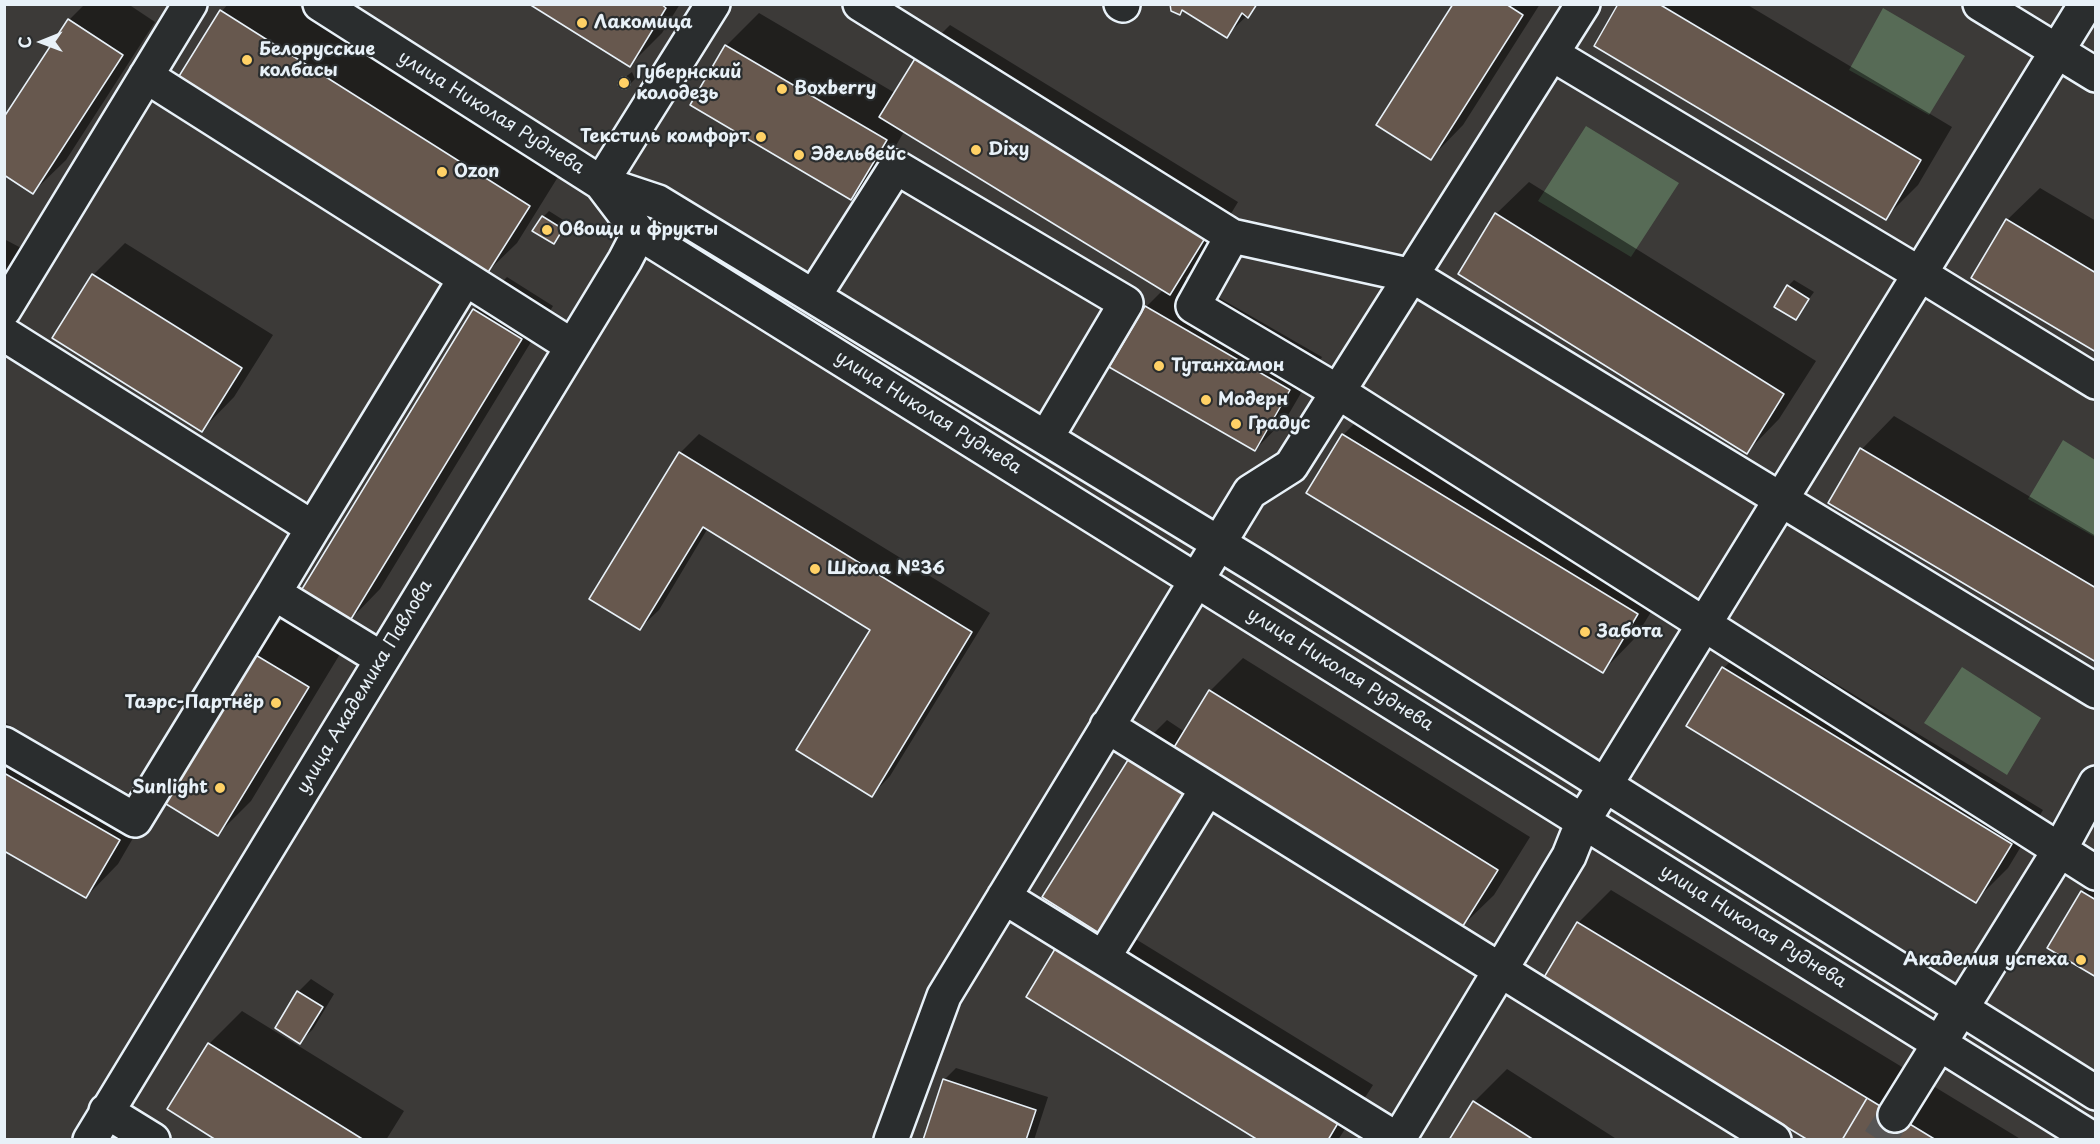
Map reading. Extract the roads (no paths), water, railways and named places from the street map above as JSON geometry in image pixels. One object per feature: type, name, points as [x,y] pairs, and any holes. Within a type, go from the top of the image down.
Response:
[{"type":"street","points":[[4,310],[190,4]]},
{"type":"street","name":"улица Николая Руднева","points":[[320,4],[602,183],[658,202],[1046,438],[1605,785],[2096,1094]]},
{"type":"street","points":[[860,4],[1232,236],[1413,276],[2096,691]]},
{"type":"street","points":[[891,1140],[944,996],[1107,726],[1250,492],[1291,466],[1340,393],[1583,4]]},
{"type":"street","points":[[1980,4],[2096,75]]},
{"type":"street","points":[[1004,897],[1398,1140],[1569,856],[1583,821],[2086,4]]},
{"type":"street","points":[[602,183],[700,9]]},
{"type":"street","points":[[1552,54],[2096,382]]},
{"type":"street","points":[[146,76],[572,346]]},
{"type":"street","points":[[814,296],[896,167],[1126,303],[1046,438]]},
{"type":"street","name":"улица Николая Руднева","points":[[602,183],[639,233],[2093,1139]]},
{"type":"street","name":"улица Академика Павлова","points":[[90,1140],[639,233]]},
{"type":"street","points":[[1232,236],[1193,306],[1340,393],[2096,873]]},
{"type":"street","points":[[4,744],[135,820],[465,279]]},
{"type":"street","points":[[4,334],[313,528]]},
{"type":"street","points":[[274,593],[382,659]]},
{"type":"street","points":[[1107,726],[1774,1140]]},
{"type":"street","points":[[1895,1115],[2059,851],[2096,783]]},
{"type":"street","points":[[1103,958],[1207,789]]},
{"type":"street","points":[[106,1111],[153,1140]]},
{"type":"tunnel","points":[[1879,1140],[1895,1115]]},
{"type":"place","name":"Лакомица","points":[[582,23]]},
{"type":"place","name":"Белорусские колбасы","points":[[247,60]]},
{"type":"place","name":"Губернский колодезь","points":[[624,83]]},
{"type":"place","name":"Boxberry","points":[[782,89]]},
{"type":"place","name":"Текстиль комфорт","points":[[761,137]]},
{"type":"place","name":"Dixy","points":[[976,150]]},
{"type":"place","name":"Эдельвейс","points":[[799,155]]},
{"type":"place","name":"Ozon","points":[[442,172]]},
{"type":"place","name":"Овощи и фрукты","points":[[547,230]]},
{"type":"place","name":"Тутанхамон","points":[[1159,366]]},
{"type":"place","name":"Модерн","points":[[1206,400]]},
{"type":"place","name":"Градус","points":[[1236,424]]},
{"type":"place","name":"Школа №36","points":[[815,569]]},
{"type":"place","name":"Забота","points":[[1585,632]]},
{"type":"place","name":"Таэрс-Партнёр","points":[[276,703]]},
{"type":"place","name":"Sunlight","points":[[220,788]]},
{"type":"place","name":"Академия успеха","points":[[2081,960]]}]
